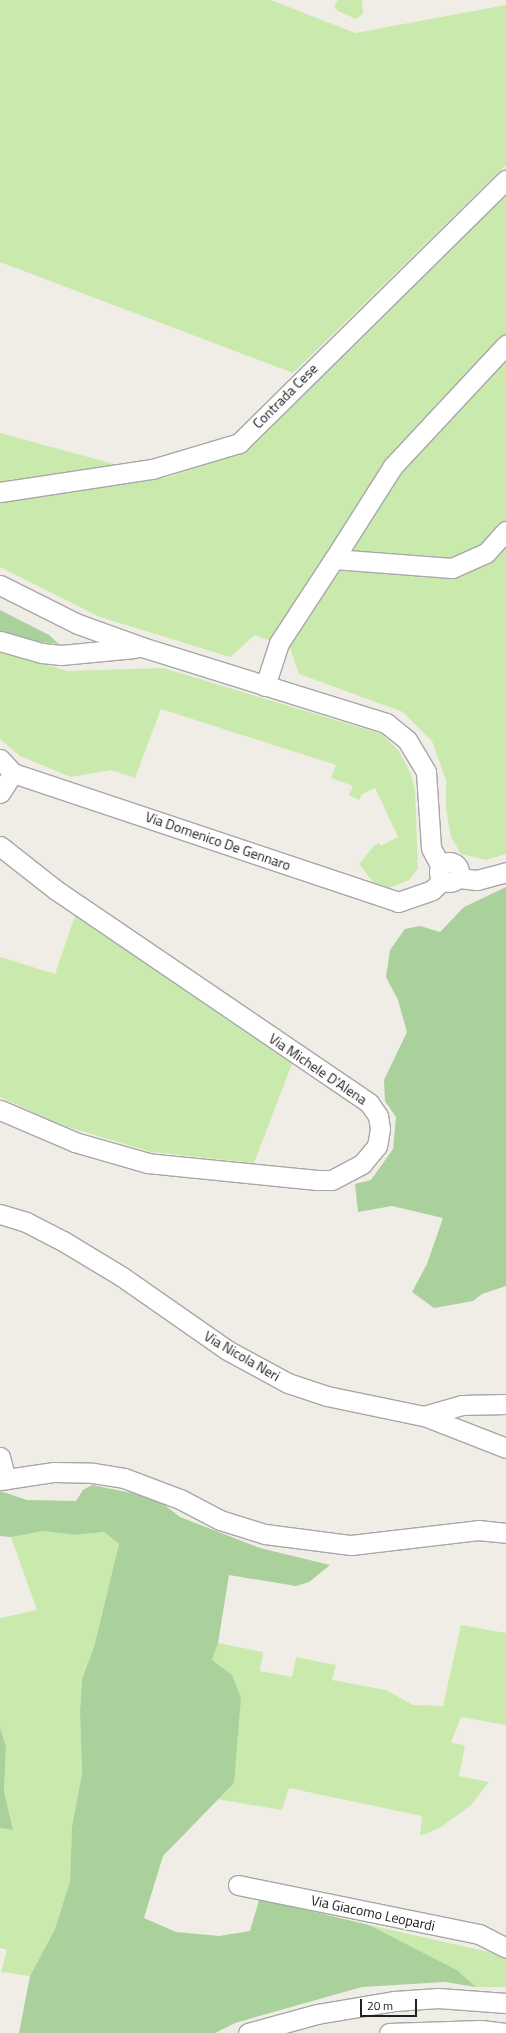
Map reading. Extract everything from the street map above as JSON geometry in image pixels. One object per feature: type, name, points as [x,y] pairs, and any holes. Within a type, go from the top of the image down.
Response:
[{"type":"street","name":"Contrada Cese","points":[[0,492],[152,469],[239,443],[506,180]]},
{"type":"street","points":[[265,686],[279,643],[393,466],[506,345]]},
{"type":"street","points":[[334,559],[452,568],[486,553],[506,531]]},
{"type":"street","points":[[0,585],[78,624],[142,647],[386,723],[407,740],[426,772],[431,848],[446,875],[476,880],[506,872]]},
{"type":"street","points":[[0,641],[42,653],[61,655],[142,647]]},
{"type":"street","points":[[0,759],[12,773],[0,793]]},
{"type":"street","name":"Via Domenico De Gennaro","points":[[12,773],[398,902],[432,890],[446,875]]},
{"type":"street","name":"Via Michele D'Alena","points":[[0,846],[56,890],[369,1103],[378,1116],[380,1129],[377,1146],[362,1164],[332,1180],[317,1180],[148,1163],[75,1142],[0,1110]]},
{"type":"street","name":"Via Nicola Neri","points":[[0,1214],[26,1222],[63,1241],[121,1276],[227,1350],[288,1383],[327,1396],[424,1416],[506,1448]]},
{"type":"street","points":[[424,1416],[462,1406],[506,1404]]},
{"type":"street","points":[[0,1457],[3,1480],[54,1472],[93,1473],[124,1478],[180,1500],[220,1520],[265,1534],[350,1545],[478,1530],[506,1533]]},
{"type":"street","name":"Via Giacomo Leopardi","points":[[238,1885],[479,1934],[506,1948]]},
{"type":"street","points":[[248,2033],[317,2014],[395,2001],[438,1998],[506,2003]]},
{"type":"street","points":[[389,2033],[481,2030],[505,2033]]},
{"type":"green space","points":[[0,0],[271,0],[355,33],[506,5],[506,165],[293,373],[0,262]]},
{"type":"green space","points":[[338,0],[362,0],[363,14],[356,19],[338,11],[334,6]]},
{"type":"green space","points":[[506,187],[506,854],[486,860],[461,854],[451,837],[446,809],[446,780],[432,741],[403,712],[299,674],[290,648],[255,635],[230,657],[100,617],[0,567],[0,433],[165,478],[249,450]]},
{"type":"green space","points":[[0,610],[49,635],[59,644],[26,640],[0,631]]},
{"type":"green space","points":[[0,651],[67,671],[163,668],[382,734],[399,751],[411,774],[415,790],[418,869],[409,880],[389,888],[375,884],[359,864],[374,846],[379,843],[381,846],[398,837],[375,788],[362,794],[359,800],[349,795],[353,786],[331,778],[336,765],[161,709],[135,778],[111,770],[71,777],[20,756],[0,739]]},
{"type":"green space","points":[[506,887],[506,1286],[482,1294],[473,1301],[434,1308],[412,1292],[427,1264],[443,1218],[392,1206],[358,1212],[355,1184],[371,1180],[393,1149],[396,1117],[385,1101],[384,1080],[407,1032],[398,1000],[386,977],[390,950],[405,929],[420,926],[440,932],[464,907]]},
{"type":"green space","points":[[75,916],[292,1064],[254,1163],[151,1152],[61,1125],[0,1097],[0,957],[55,974]]},
{"type":"green space","points":[[92,1485],[141,1495],[162,1503],[180,1517],[260,1548],[330,1565],[309,1582],[296,1586],[229,1575],[218,1643],[212,1660],[232,1675],[241,1698],[234,1783],[163,1856],[144,1918],[176,1932],[219,1936],[250,1931],[260,1897],[293,1902],[302,1909],[369,1925],[457,1970],[476,1987],[445,1982],[362,1987],[235,2023],[215,2033],[19,2033],[30,1976],[55,1929],[70,1881],[72,1827],[82,1773],[80,1712],[82,1679],[94,1647],[119,1544],[104,1532],[75,1535],[43,1531],[11,1537],[0,1536],[0,1491],[27,1500],[76,1501],[83,1490]]},
{"type":"green space","points":[[43,1531],[75,1535],[104,1532],[119,1544],[94,1647],[82,1679],[80,1712],[82,1773],[72,1827],[70,1881],[55,1929],[30,1976],[1,1972],[7,1950],[0,1948],[0,1828],[13,1830],[4,1791],[6,1747],[0,1727],[0,1618],[37,1610],[11,1537]]},
{"type":"green space","points":[[461,1625],[506,1633],[506,1725],[461,1717],[451,1742],[465,1746],[459,1776],[489,1782],[471,1805],[440,1828],[420,1836],[422,1816],[289,1788],[282,1810],[216,1799],[234,1783],[212,1660],[218,1643],[263,1652],[260,1671],[292,1677],[296,1657],[336,1665],[332,1680],[386,1690],[413,1705],[443,1706]]},
{"type":"green space","points":[[0,1727],[6,1747],[4,1791],[13,1830],[0,1828]]},
{"type":"green space","points":[[369,1925],[498,1954],[506,1958],[506,1987],[476,1987],[457,1970]]}]
